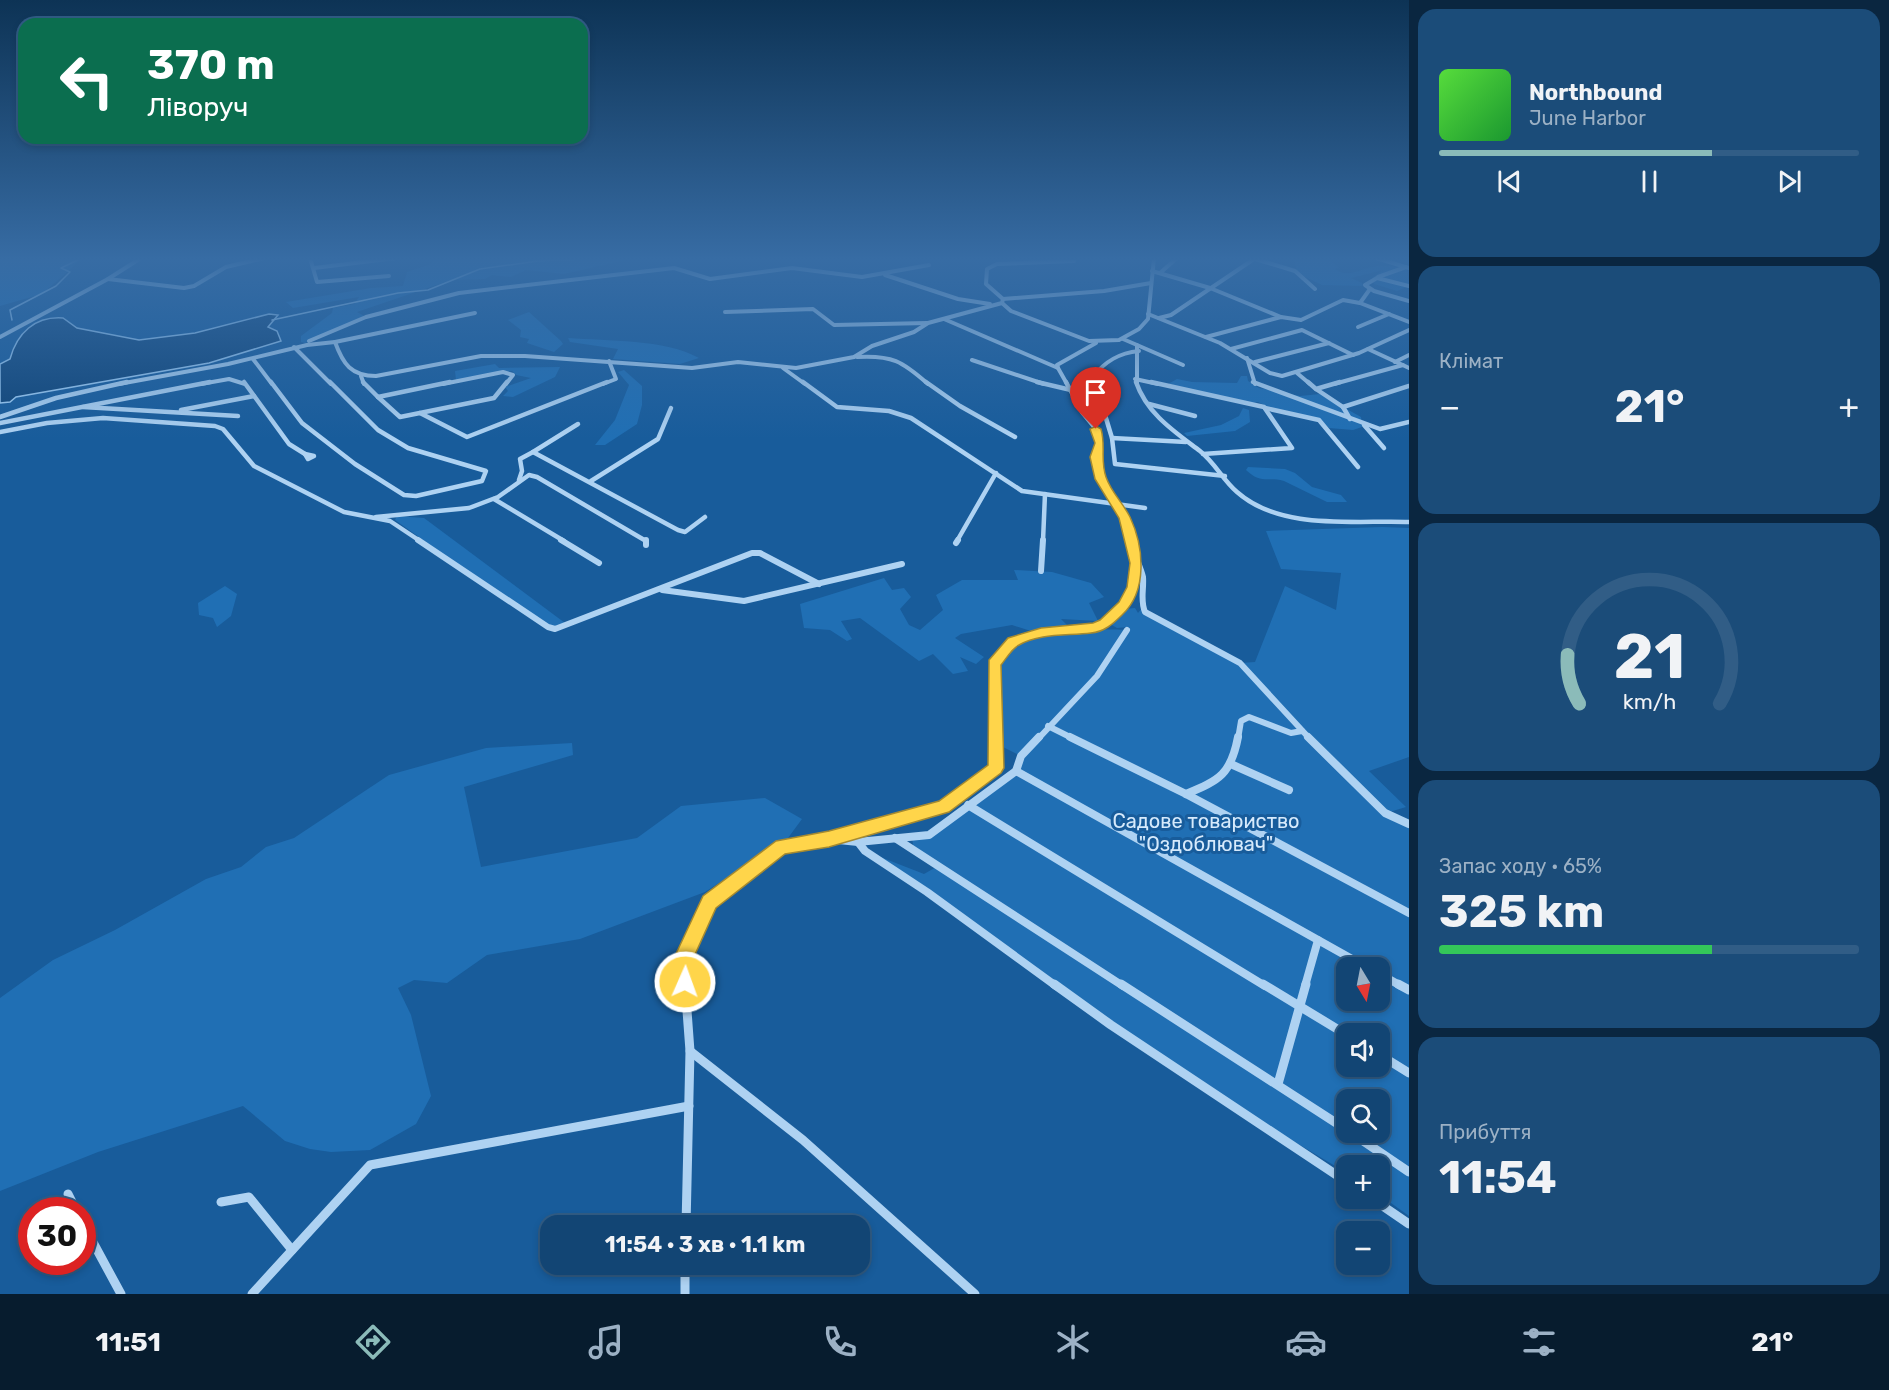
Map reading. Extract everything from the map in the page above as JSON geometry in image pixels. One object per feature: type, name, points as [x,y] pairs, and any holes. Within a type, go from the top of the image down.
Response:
[{"type":"street","points":[[0,337],[35,318]]},
{"type":"street","points":[[0,417],[41,402],[97,388],[253,359],[305,343],[363,318]]},
{"type":"street","points":[[305,343],[335,342],[449,318]]},
{"type":"street","points":[[686,1215],[690,1051],[683,958],[710,902],[782,847],[829,839],[943,807],[996,768],[994,664],[1013,641],[1041,633],[1094,628],[1105,624],[1128,600],[1135,579],[1136,563],[1125,518],[1101,479],[1096,457],[1100,443],[1096,429],[1082,412],[1058,368],[943,319],[928,323],[834,325],[825,318]]},
{"type":"street","points":[[1031,318],[1096,343]]},
{"type":"street","points":[[1058,368],[1057,365],[1096,343],[1123,339],[1139,329],[1148,318]]},
{"type":"street","points":[[1160,318],[1231,349],[1270,373],[1282,376],[1353,355],[1409,330]]},
{"type":"street","points":[[1205,337],[1276,318]]},
{"type":"street","points":[[1358,327],[1379,318]]},
{"type":"street","points":[[854,357],[872,346],[914,332],[928,323]]},
{"type":"street","points":[[1231,349],[1302,330],[1353,355]]},
{"type":"street","points":[[1123,339],[1183,365]]},
{"type":"street","points":[[335,342],[342,361],[361,376],[376,376],[445,361],[481,356],[525,356],[692,368],[738,362],[782,367],[807,366],[854,357],[886,356],[901,360],[939,393],[1015,437]]},
{"type":"street","points":[[1255,362],[1329,342]]},
{"type":"street","points":[[1137,345],[1139,351],[1136,379],[1148,404],[1170,428],[1203,454],[1237,491],[1251,501],[1296,517],[1325,521],[1409,524]]},
{"type":"street","points":[[253,359],[302,423],[354,464],[404,495],[416,496],[482,481],[486,471],[408,448],[378,430],[294,347]]},
{"type":"street","points":[[1368,349],[1409,368]]},
{"type":"street","points":[[1139,351],[1122,352],[1100,367],[1094,377],[1112,438],[1115,464],[1225,476]]},
{"type":"street","points":[[1395,362],[1409,355]]},
{"type":"street","points":[[1247,358],[1253,383],[1260,387],[1380,429],[1409,422]]},
{"type":"street","points":[[972,360],[1026,380],[1071,390]]},
{"type":"street","points":[[420,413],[467,437],[616,379],[609,361]]},
{"type":"street","points":[[1316,389],[1403,365]]},
{"type":"street","points":[[782,367],[837,407],[889,411],[911,418],[1022,490],[1145,508]]},
{"type":"street","points":[[361,376],[361,381],[377,397],[400,417],[494,398],[513,375],[503,372],[377,397]]},
{"type":"street","points":[[1297,373],[1343,407],[1350,419]]},
{"type":"street","points":[[0,423],[229,379],[244,382],[289,444],[305,454]]},
{"type":"street","points":[[1136,379],[1318,420],[1358,467]]},
{"type":"street","points":[[1343,407],[1409,386]]},
{"type":"street","points":[[172,412],[254,396]]},
{"type":"street","points":[[1148,404],[1195,416]]},
{"type":"street","points":[[74,407],[238,417]]},
{"type":"street","points":[[1203,454],[1292,448],[1264,407]]},
{"type":"street","points":[[591,481],[658,439],[671,408]]},
{"type":"street","points":[[0,432],[47,423],[103,418],[215,426],[223,429],[254,466],[344,512],[390,521],[548,627],[555,629],[752,554],[760,553],[819,584]]},
{"type":"street","points":[[519,480],[522,471],[520,459],[578,424]]},
{"type":"street","points":[[1363,424],[1384,448]]},
{"type":"street","points":[[1112,438],[1186,442]]},
{"type":"street","points":[[533,452],[591,481],[678,530],[685,532],[705,517]]},
{"type":"street","points":[[956,543],[996,473]]},
{"type":"street","points":[[373,517],[399,513],[437,515],[494,499],[529,475],[537,477],[646,540],[646,545]]},
{"type":"street","points":[[1041,571],[1045,494]]},
{"type":"street","points":[[494,499],[599,563]]},
{"type":"street","points":[[1368,523],[1409,524]]},
{"type":"street","points":[[1136,563],[1140,567],[1144,583],[1141,602],[1144,612],[1212,645],[1240,663],[1302,731],[1385,813],[1409,824]]},
{"type":"street","points":[[659,589],[744,601],[902,564]]},
{"type":"street","points":[[829,839],[858,842],[929,835],[1016,771],[1021,756],[1097,676],[1127,630]]},
{"type":"street","points":[[1186,794],[1215,783],[1233,765],[1241,721],[1249,717],[1291,733],[1302,731]]},
{"type":"street","points":[[1048,726],[1186,794],[1409,913]]},
{"type":"street","points":[[1233,765],[1289,790]]},
{"type":"street","points":[[1016,771],[1348,957]]},
{"type":"street","points":[[968,805],[1336,1028]]},
{"type":"street","points":[[895,838],[1336,1122]]},
{"type":"street","points":[[858,842],[865,851],[927,892],[1111,1025],[1336,1175]]},
{"type":"street","points":[[1278,1084],[1318,940]]},
{"type":"street","points":[[1390,980],[1409,990]]},
{"type":"street","points":[[690,1051],[803,1140],[975,1294]]},
{"type":"street","points":[[1390,1061],[1409,1072]]},
{"type":"street","points":[[252,1294],[370,1165],[689,1106]]},
{"type":"street","points":[[1367,1143],[1409,1172]]},
{"type":"street","points":[[221,1202],[249,1197],[292,1250]]},
{"type":"street","points":[[1387,1209],[1409,1224]]},
{"type":"street","points":[[96,1248],[121,1294]]},
{"type":"street","points":[[684,1294],[685,1275]]},
{"type":"green space","points":[[325,318],[363,318],[305,343],[301,342],[301,336]]},
{"type":"green space","points":[[536,318],[563,344],[554,352],[527,343],[529,339],[520,337],[521,330],[508,320]]},
{"type":"green space","points":[[568,338],[653,344],[670,347],[699,358],[680,364],[613,359],[618,349],[570,342]]},
{"type":"green space","points":[[495,364],[499,368],[560,367],[555,377],[513,397],[503,396],[508,391],[505,387],[531,378],[516,375],[512,371],[456,380],[455,371]]},
{"type":"green space","points":[[624,370],[642,386],[642,405],[637,424],[605,445],[595,445],[615,420],[629,385],[618,372]]},
{"type":"green space","points":[[1241,376],[1247,376],[1248,381],[1259,388],[1300,396],[1320,394],[1361,417],[1362,427],[1353,430],[1329,428],[1320,419],[1276,411],[1258,402],[1252,403],[1168,384],[1177,379],[1192,382],[1237,383]]},
{"type":"green space","points":[[1243,408],[1249,410],[1250,422],[1235,431],[1187,436],[1184,433],[1221,425],[1239,416]]},
{"type":"green space","points":[[1248,467],[1285,469],[1295,473],[1312,487],[1341,495],[1347,502],[1327,502],[1284,481],[1261,479],[1246,470]]},
{"type":"green space","points":[[397,516],[424,518],[565,623],[551,631],[395,520]]},
{"type":"green space","name":"Садове товариство \"Оздоблювач\"","points":[[1409,528],[1409,757],[1369,771],[1406,807],[1386,813],[1409,824],[1409,1216],[1390,1202],[1390,1155],[1336,1155],[1336,1166],[1239,1109],[865,851],[924,874],[938,866],[914,850],[912,838],[929,835],[1016,771],[1021,756],[995,743],[994,664],[1012,643],[1034,634],[1067,630],[1127,630],[1128,627],[1117,628],[1110,624],[1125,609],[1135,608],[1138,613],[1142,608],[1240,663],[1255,662],[1285,586],[1336,610],[1341,573],[1281,569],[1266,531]]},
{"type":"green space","points":[[1014,570],[1052,572],[1091,583],[1104,597],[1089,603],[1098,621],[1061,619],[1070,628],[1031,631],[1012,625],[961,634],[955,638],[984,657],[976,664],[960,657],[968,671],[953,674],[933,654],[919,661],[860,618],[841,621],[852,639],[847,641],[830,630],[804,628],[800,604],[884,578],[892,590],[904,588],[911,597],[900,609],[909,625],[920,630],[943,610],[936,595],[962,580],[1018,580]]},
{"type":"green space","points":[[225,586],[237,594],[231,616],[217,627],[213,618],[199,615],[198,603]]},
{"type":"green space","points":[[572,743],[573,755],[464,787],[481,867],[637,838],[681,806],[765,798],[802,819],[788,838],[705,892],[580,939],[487,955],[447,983],[414,980],[398,988],[411,1015],[431,1096],[416,1124],[370,1150],[331,1152],[310,1149],[285,1141],[243,1106],[98,1152],[0,1191],[0,998],[53,960],[115,930],[206,879],[241,867],[266,847],[294,838],[389,775],[486,748]]},
{"type":"shaded area","points":[[64,318],[77,328],[139,340],[195,333],[252,318],[275,318],[268,327],[277,331],[281,341],[209,363],[16,397],[10,402],[0,403],[0,364],[10,359],[22,334],[44,320]]},
{"type":"waterway","points":[[272,320],[280,318]]},
{"type":"route","points":[[685,982],[683,958],[710,902],[736,879],[782,847],[829,839],[943,807],[996,768],[994,664],[1013,641],[1041,633],[1094,628],[1105,624],[1125,605],[1134,587],[1136,563],[1125,518],[1101,479],[1096,457],[1100,443],[1096,429]]}]
